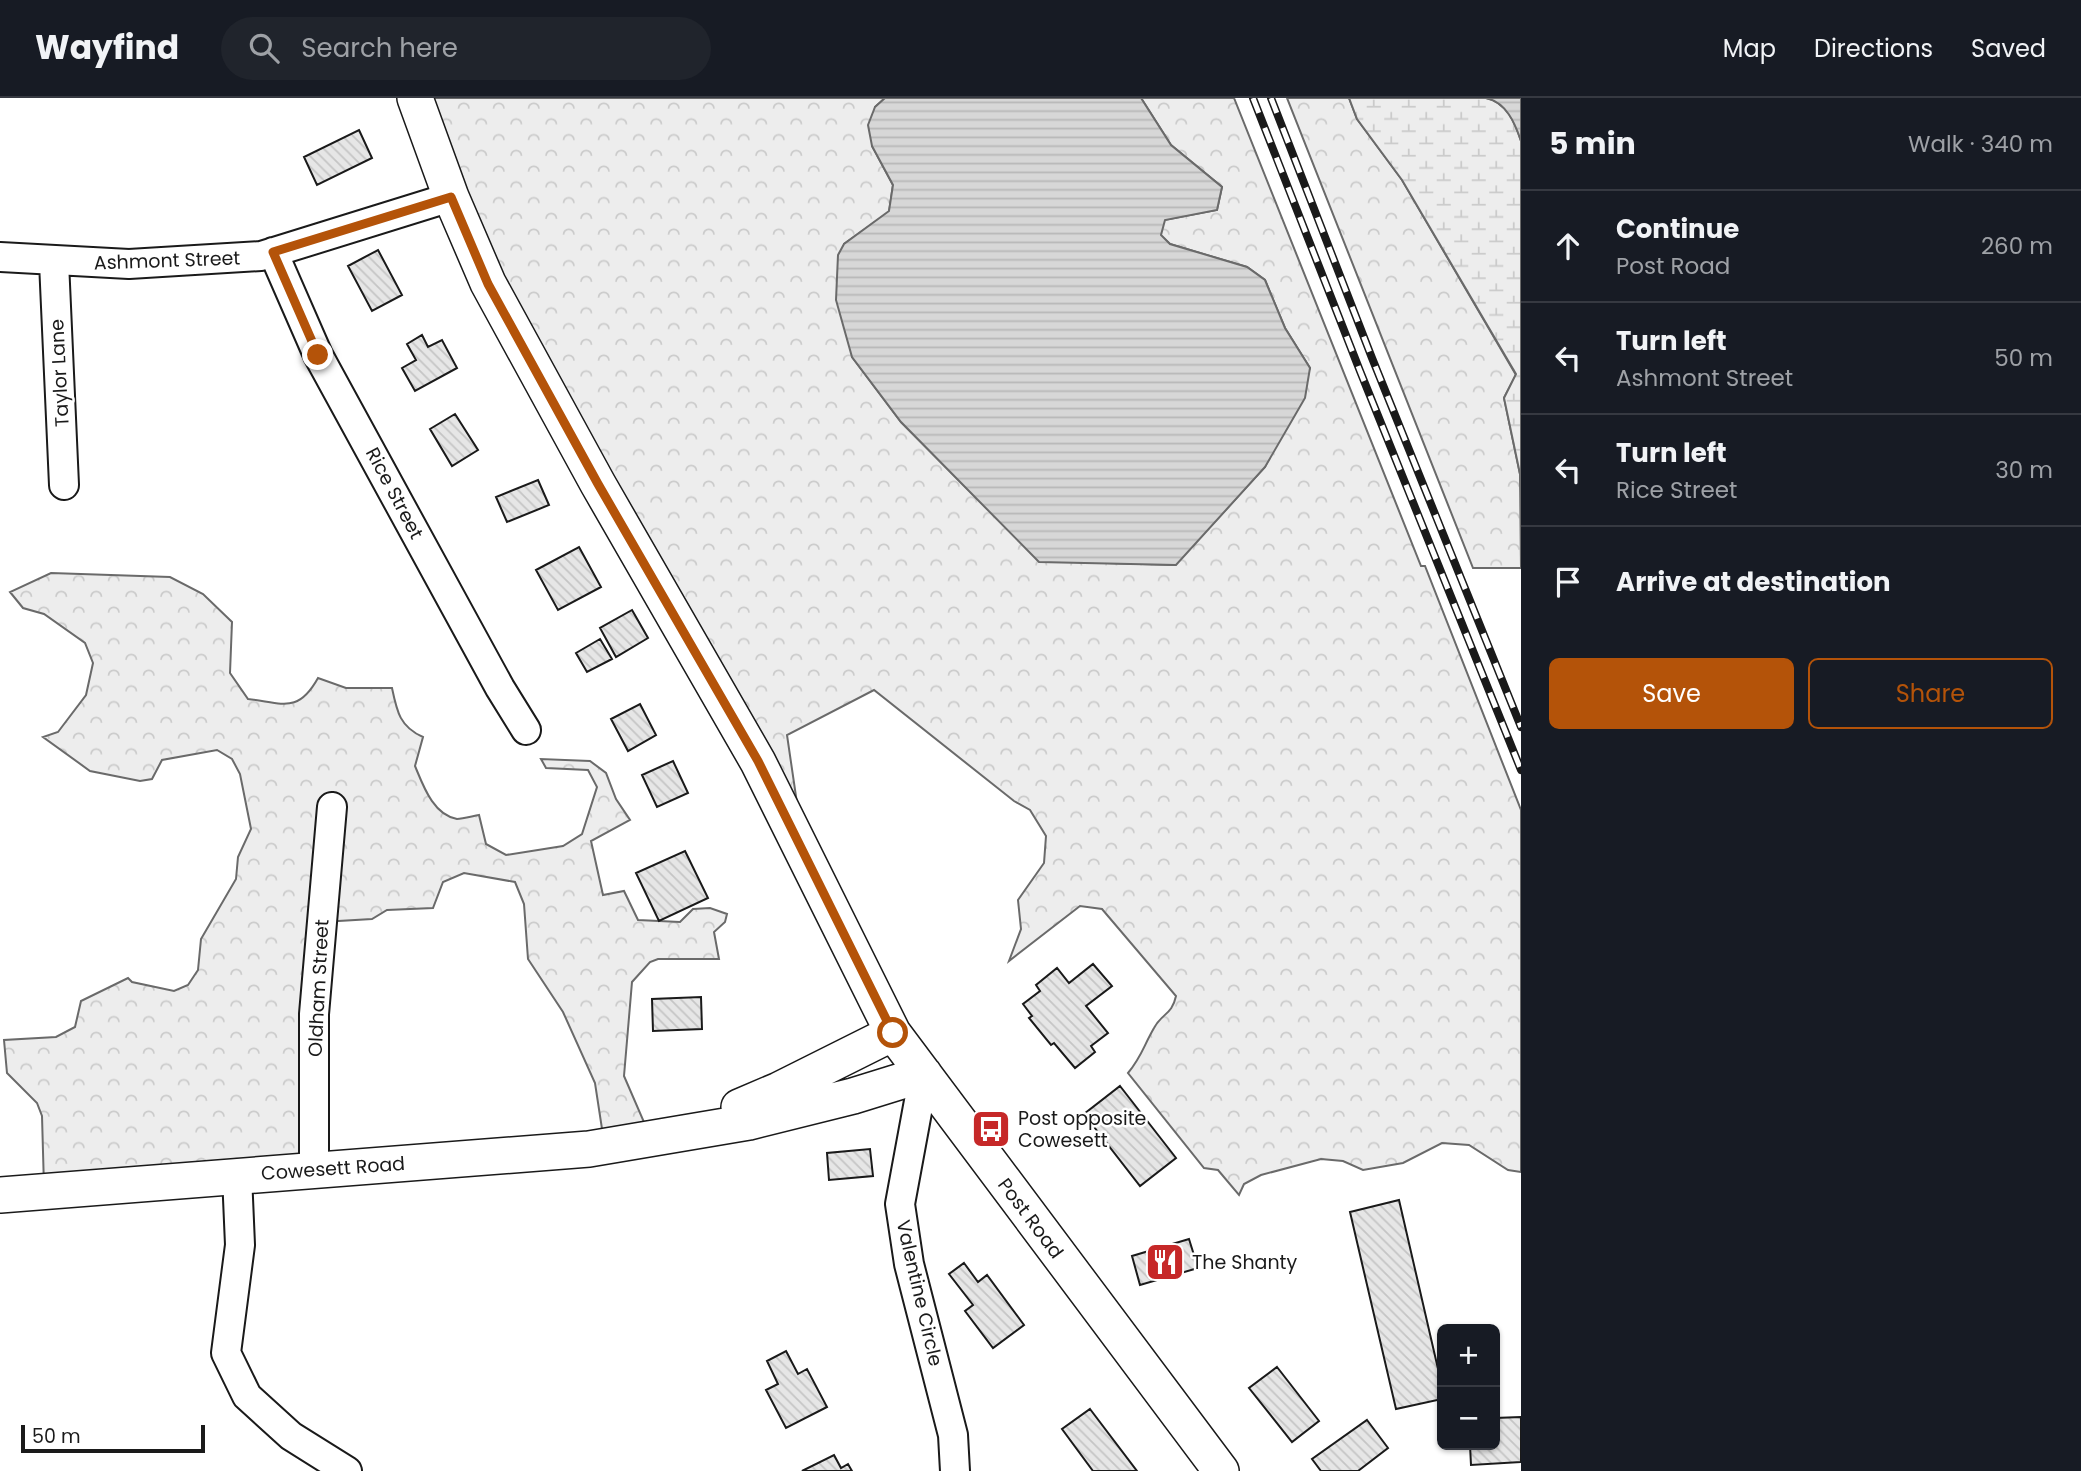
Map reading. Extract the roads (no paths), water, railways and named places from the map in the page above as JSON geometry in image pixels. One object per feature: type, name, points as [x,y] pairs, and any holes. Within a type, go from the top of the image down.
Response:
[{"type":"main road","name":"Post Road","points":[[415,98],[451,197],[488,284],[598,484],[758,761],[893,1033],[1221,1471]]},
{"type":"main road","name":"Cowesett Road","points":[[665,1138],[779,1090],[893,1033]]},
{"type":"main road","name":"Cowesett Road","points":[[0,1195],[589,1149],[749,1122],[853,1096],[924,1074]]},
{"type":"street","name":"Ashmont Street","points":[[0,257],[129,264],[261,256],[451,197]]},
{"type":"street","name":"Rice Street","points":[[273,252],[318,355],[500,688],[526,730]]},
{"type":"street","name":"Taylor Lane","points":[[54,261],[64,485]]},
{"type":"street","name":"Oldham Street","points":[[314,1170],[314,1014],[332,807]]},
{"type":"street","name":"Valentine Circle","points":[[924,1074],[900,1204],[909,1264],[953,1435],[955,1471]]},
{"type":"street","points":[[237,1175],[240,1245],[226,1353],[247,1396],[291,1436],[347,1471]]},
{"type":"railway","points":[[1253,98],[1521,770]]},
{"type":"railway","points":[[1271,98],[1372,358],[1521,727]]},
{"type":"place","name":"Post opposite Cowesett","points":[[991,1129]]},
{"type":"place","name":"The Shanty","points":[[1165,1262]]}]
